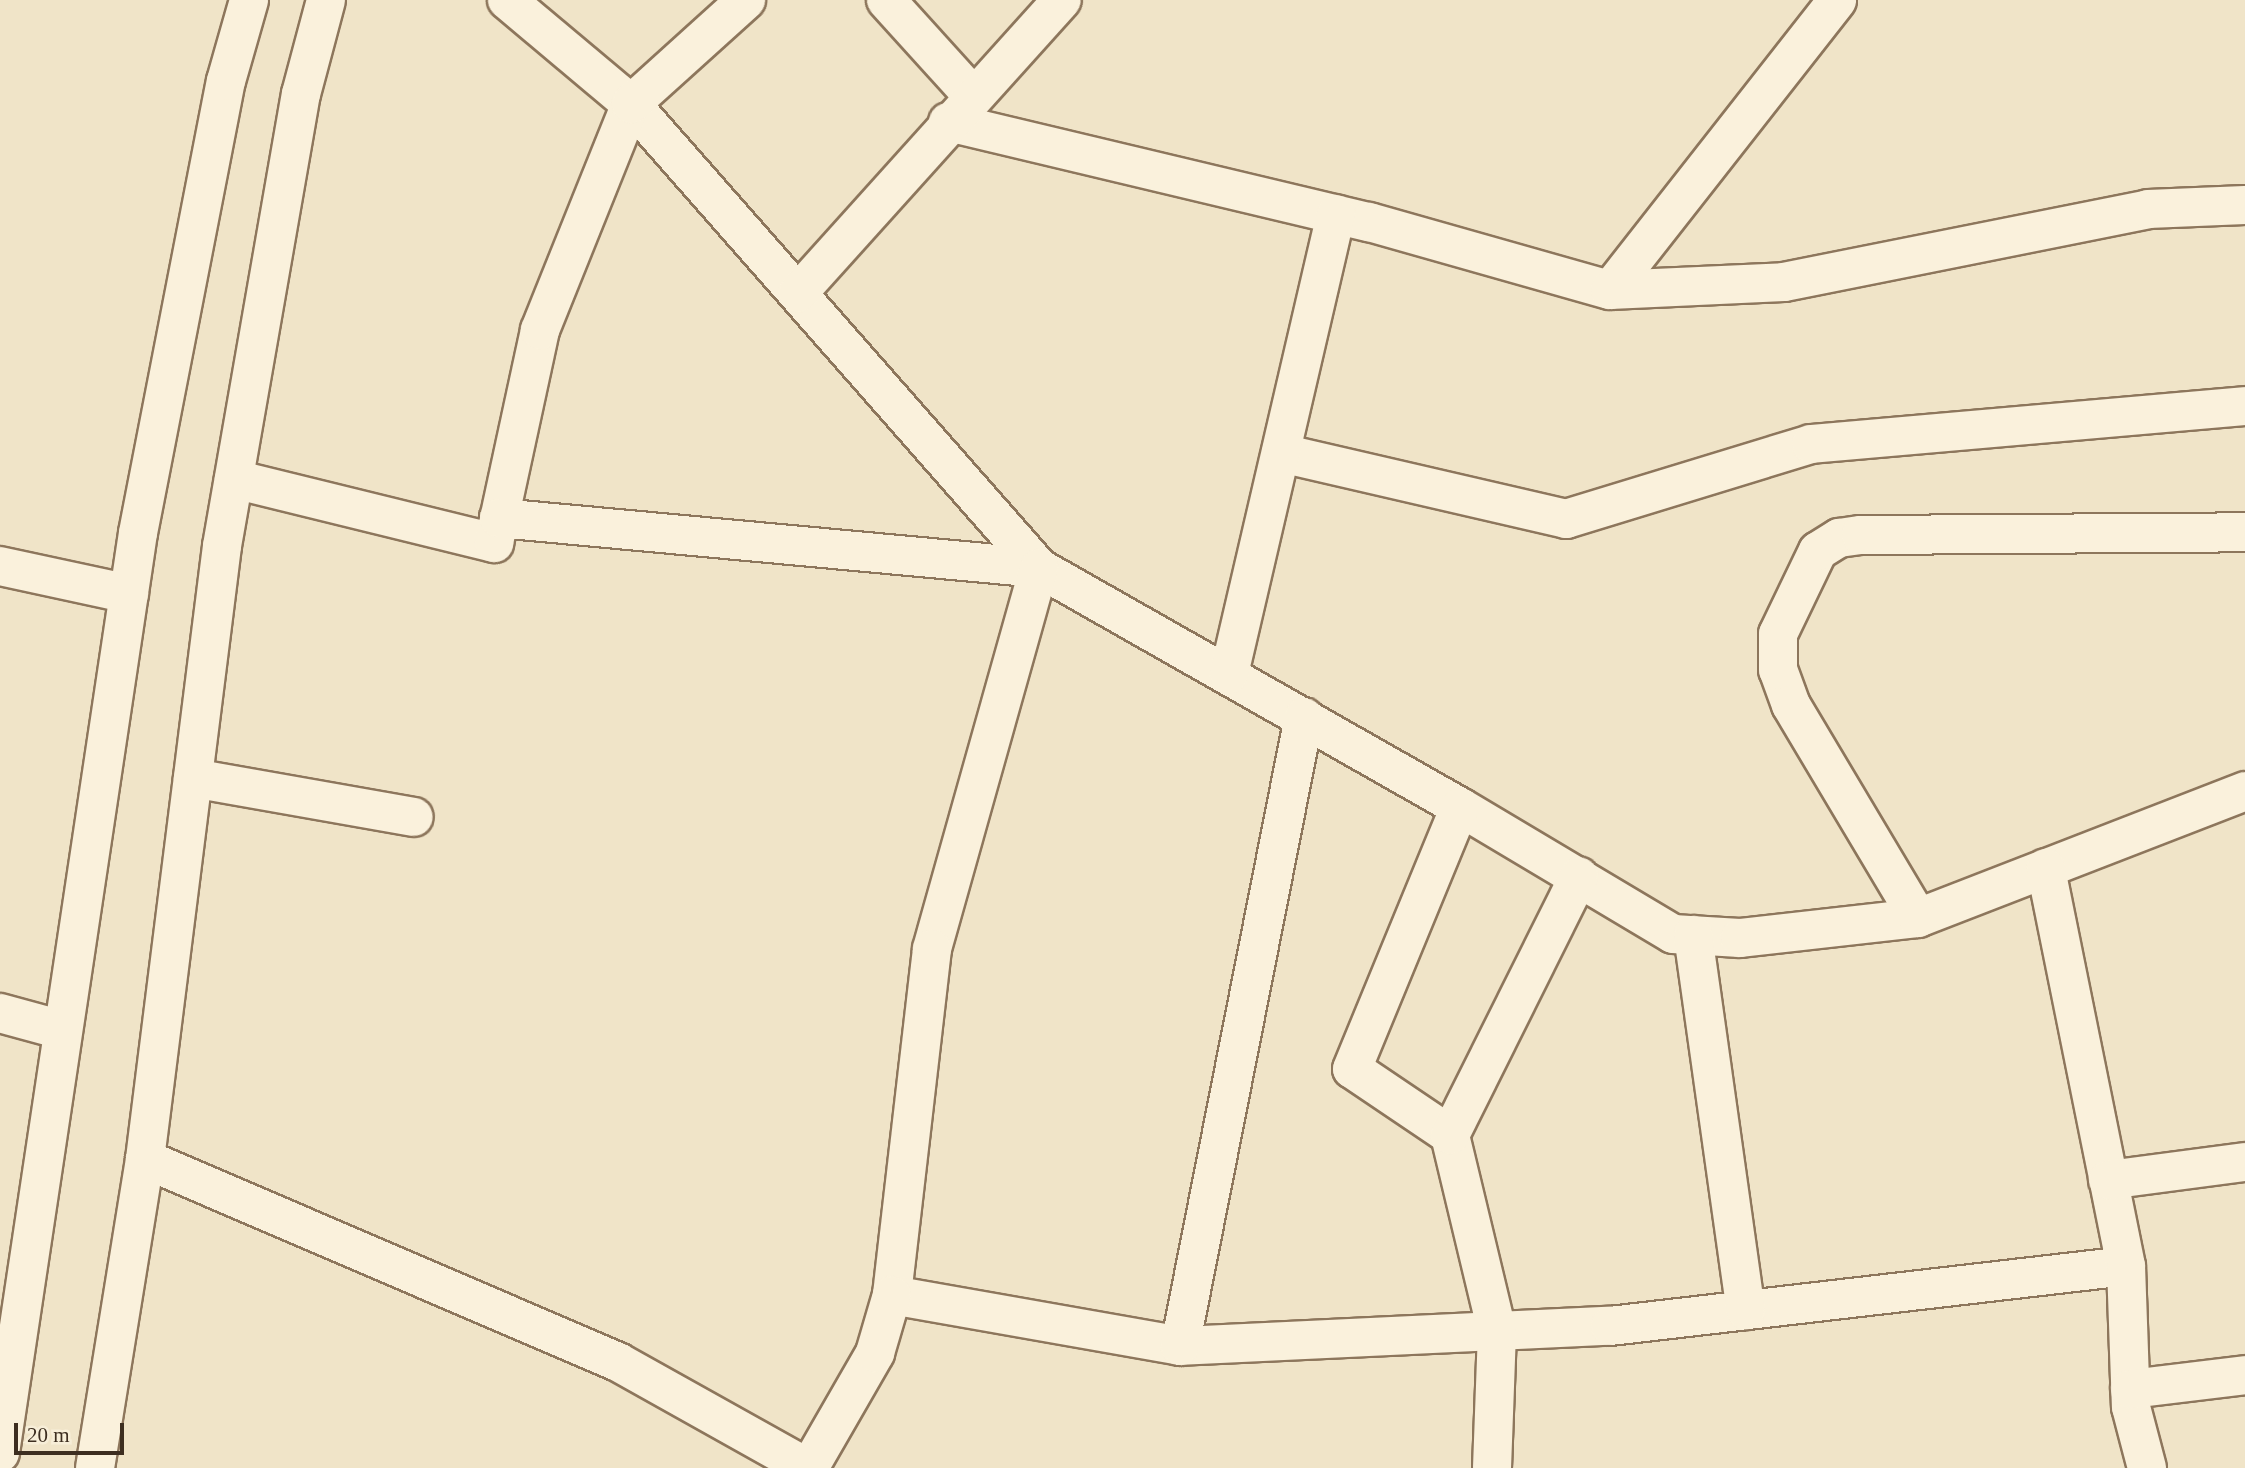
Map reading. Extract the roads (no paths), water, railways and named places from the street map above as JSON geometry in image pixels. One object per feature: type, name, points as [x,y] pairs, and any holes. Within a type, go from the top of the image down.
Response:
[{"type":"street","points":[[0,1452],[129,594],[226,81],[249,0]]},
{"type":"street","points":[[95,1468],[145,1159],[234,479],[301,94],[326,0]]},
{"type":"street","points":[[507,0],[631,104],[1039,568],[1460,807],[1673,934],[1740,938],[1918,918],[2245,790]]},
{"type":"street","points":[[234,479],[494,542],[540,330],[631,104],[746,0]]},
{"type":"street","points":[[886,0],[960,109],[1611,290],[1784,282],[2148,209],[2245,205]]},
{"type":"street","points":[[798,293],[960,109],[1062,0]]},
{"type":"street","points":[[1611,290],[1837,0]]},
{"type":"street","points":[[1229,674],[1336,214]]},
{"type":"street","points":[[1281,453],[1566,519],[1811,443],[2245,406]]},
{"type":"street","points":[[499,518],[1039,568]]},
{"type":"street","points":[[1918,918],[1791,705],[1778,670],[1778,634],[1818,551],[1839,538],[1861,535],[2245,532]]},
{"type":"street","points":[[0,566],[129,594]]},
{"type":"street","points":[[145,1159],[618,1362],[808,1468],[875,1353],[892,1295],[932,949],[1039,568]]},
{"type":"street","points":[[1180,1346],[1304,717]]},
{"type":"street","points":[[193,778],[414,817]]},
{"type":"street","points":[[1450,1135],[1352,1069],[1460,807]]},
{"type":"street","points":[[2046,868],[2126,1266],[2130,1389],[2147,1468]]},
{"type":"street","points":[[1492,1468],[1497,1331],[1450,1135],[1579,876]]},
{"type":"street","points":[[1693,935],[1746,1310]]},
{"type":"street","points":[[0,1013],[62,1030]]},
{"type":"street","points":[[2108,1180],[2245,1162]]},
{"type":"street","points":[[892,1295],[1180,1346],[1611,1326],[2126,1266]]},
{"type":"street","points":[[2130,1389],[2245,1375]]}]
